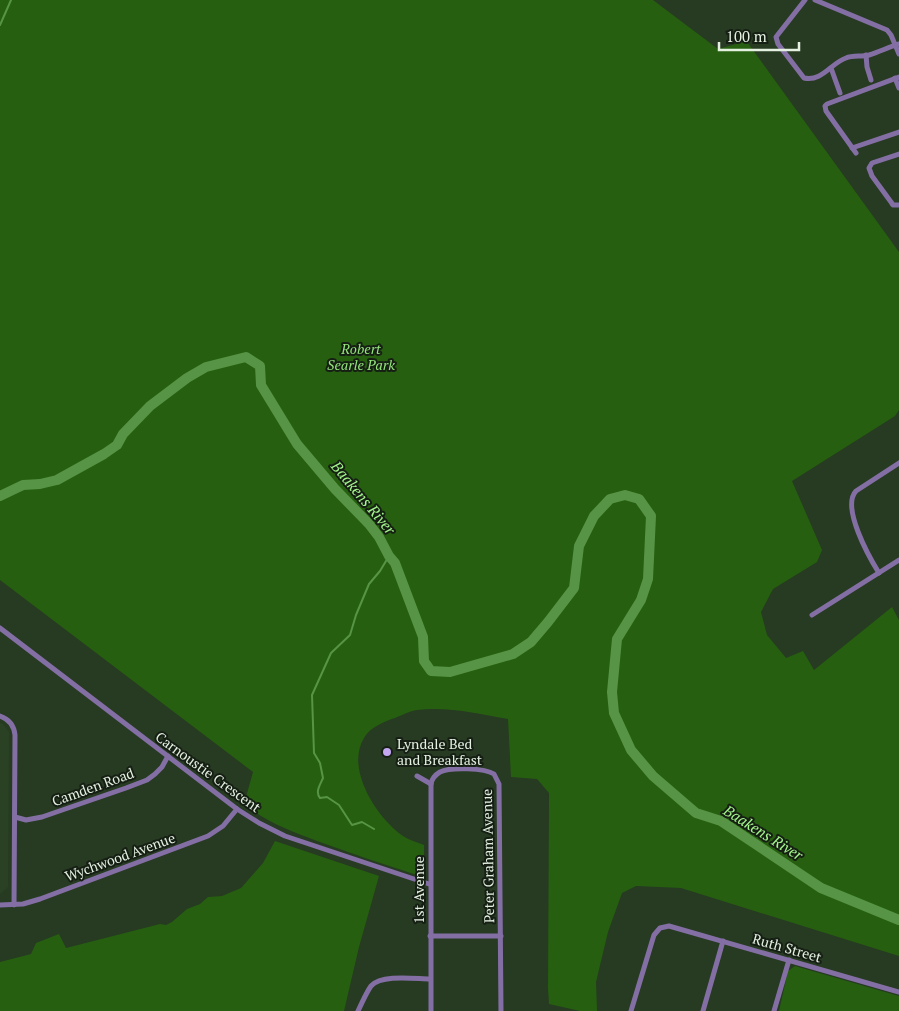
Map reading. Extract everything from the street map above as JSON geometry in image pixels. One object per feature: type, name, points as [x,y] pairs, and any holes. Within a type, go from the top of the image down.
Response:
[{"type":"street","points":[[805,0],[778,34],[777,42],[804,78],[812,79],[825,73],[838,62],[848,57],[866,56],[897,45]]},
{"type":"street","points":[[815,0],[885,29],[897,45],[899,54]]},
{"type":"street","points":[[866,56],[867,67],[872,80]]},
{"type":"street","points":[[831,68],[840,93]]},
{"type":"street","points":[[856,154],[824,108],[826,105],[897,77],[899,88]]},
{"type":"street","points":[[852,148],[899,132]]},
{"type":"street","points":[[899,154],[872,163],[869,168],[872,176],[891,202],[894,205],[899,205]]},
{"type":"street","points":[[878,573],[862,545],[851,498],[856,491],[899,463]]},
{"type":"street","points":[[812,615],[899,560]]},
{"type":"street","name":"Carnoustie Crescent","points":[[0,628],[237,809],[259,823],[285,836],[430,884]]},
{"type":"street","points":[[0,716],[8,720],[14,731],[14,905]]},
{"type":"street","name":"Camden Road","points":[[15,817],[26,820],[42,817],[147,780],[162,767],[168,756]]},
{"type":"street","name":"Peter Graham Avenue","points":[[431,784],[435,775],[446,770],[484,770],[492,772],[498,779],[500,788],[501,1011]]},
{"type":"street","points":[[418,776],[431,784]]},
{"type":"street","name":"1st Avenue","points":[[431,784],[431,1011]]},
{"type":"street","name":"Wychwood Avenue","points":[[0,904],[14,905],[40,899],[208,836],[223,826],[237,809]]},
{"type":"street","name":"Ruth Street","points":[[631,1011],[654,935],[660,928],[669,926],[899,992]]},
{"type":"street","points":[[430,936],[501,936]]},
{"type":"street","points":[[702,1011],[723,940]]},
{"type":"street","points":[[774,1011],[789,960]]},
{"type":"street","points":[[358,1011],[370,987],[377,981],[386,979],[430,979]]},
{"type":"shaded area","points":[[0,723],[9,732],[8,887],[0,894]]},
{"type":"green space","name":"Robert Searle Park","points":[[0,0],[653,0],[718,49],[740,43],[745,39],[899,252],[899,410],[895,416],[792,481],[822,550],[817,562],[773,589],[761,612],[767,635],[786,658],[803,651],[814,670],[892,607],[899,620],[899,956],[681,888],[636,886],[622,893],[608,932],[596,982],[597,1011],[580,1011],[549,1004],[549,793],[537,779],[511,777],[508,719],[451,710],[417,710],[378,725],[366,734],[359,750],[358,764],[361,778],[374,805],[393,828],[405,837],[424,845],[424,874],[417,875],[298,834],[279,826],[252,810],[244,804],[253,772],[0,580]]},
{"type":"green space","points":[[275,841],[379,876],[359,947],[344,1011],[0,1011],[0,962],[31,954],[36,943],[59,934],[66,948],[160,924],[166,925],[187,909],[200,904],[208,897],[222,896],[241,888],[263,863]]},
{"type":"green space","points":[[795,966],[899,996],[899,1011],[779,1011],[788,971]]},
{"type":"waterway","points":[[0,25],[11,0]]},
{"type":"waterway","name":"Baakens River","points":[[0,496],[23,485],[57,480],[104,454],[117,445],[123,434],[150,406],[187,378],[206,367],[246,357],[260,366],[261,385],[297,444],[335,489],[369,524],[395,563],[423,637],[424,661],[431,671],[450,672],[513,654],[531,642],[574,588],[579,546],[594,516],[610,499],[625,495],[639,499],[651,516],[648,579],[641,600],[617,639],[612,692],[614,713],[631,750],[653,776],[696,813],[721,821],[821,888],[899,920]]},
{"type":"waterway","points":[[374,829],[362,822],[352,825],[339,805],[327,797],[320,798],[319,796],[318,788],[323,778],[320,763],[314,753],[312,695],[331,653],[350,635],[369,584],[389,556]]},
{"type":"place","name":"Lyndale Bed and Breakfast","points":[[387,752]]}]
